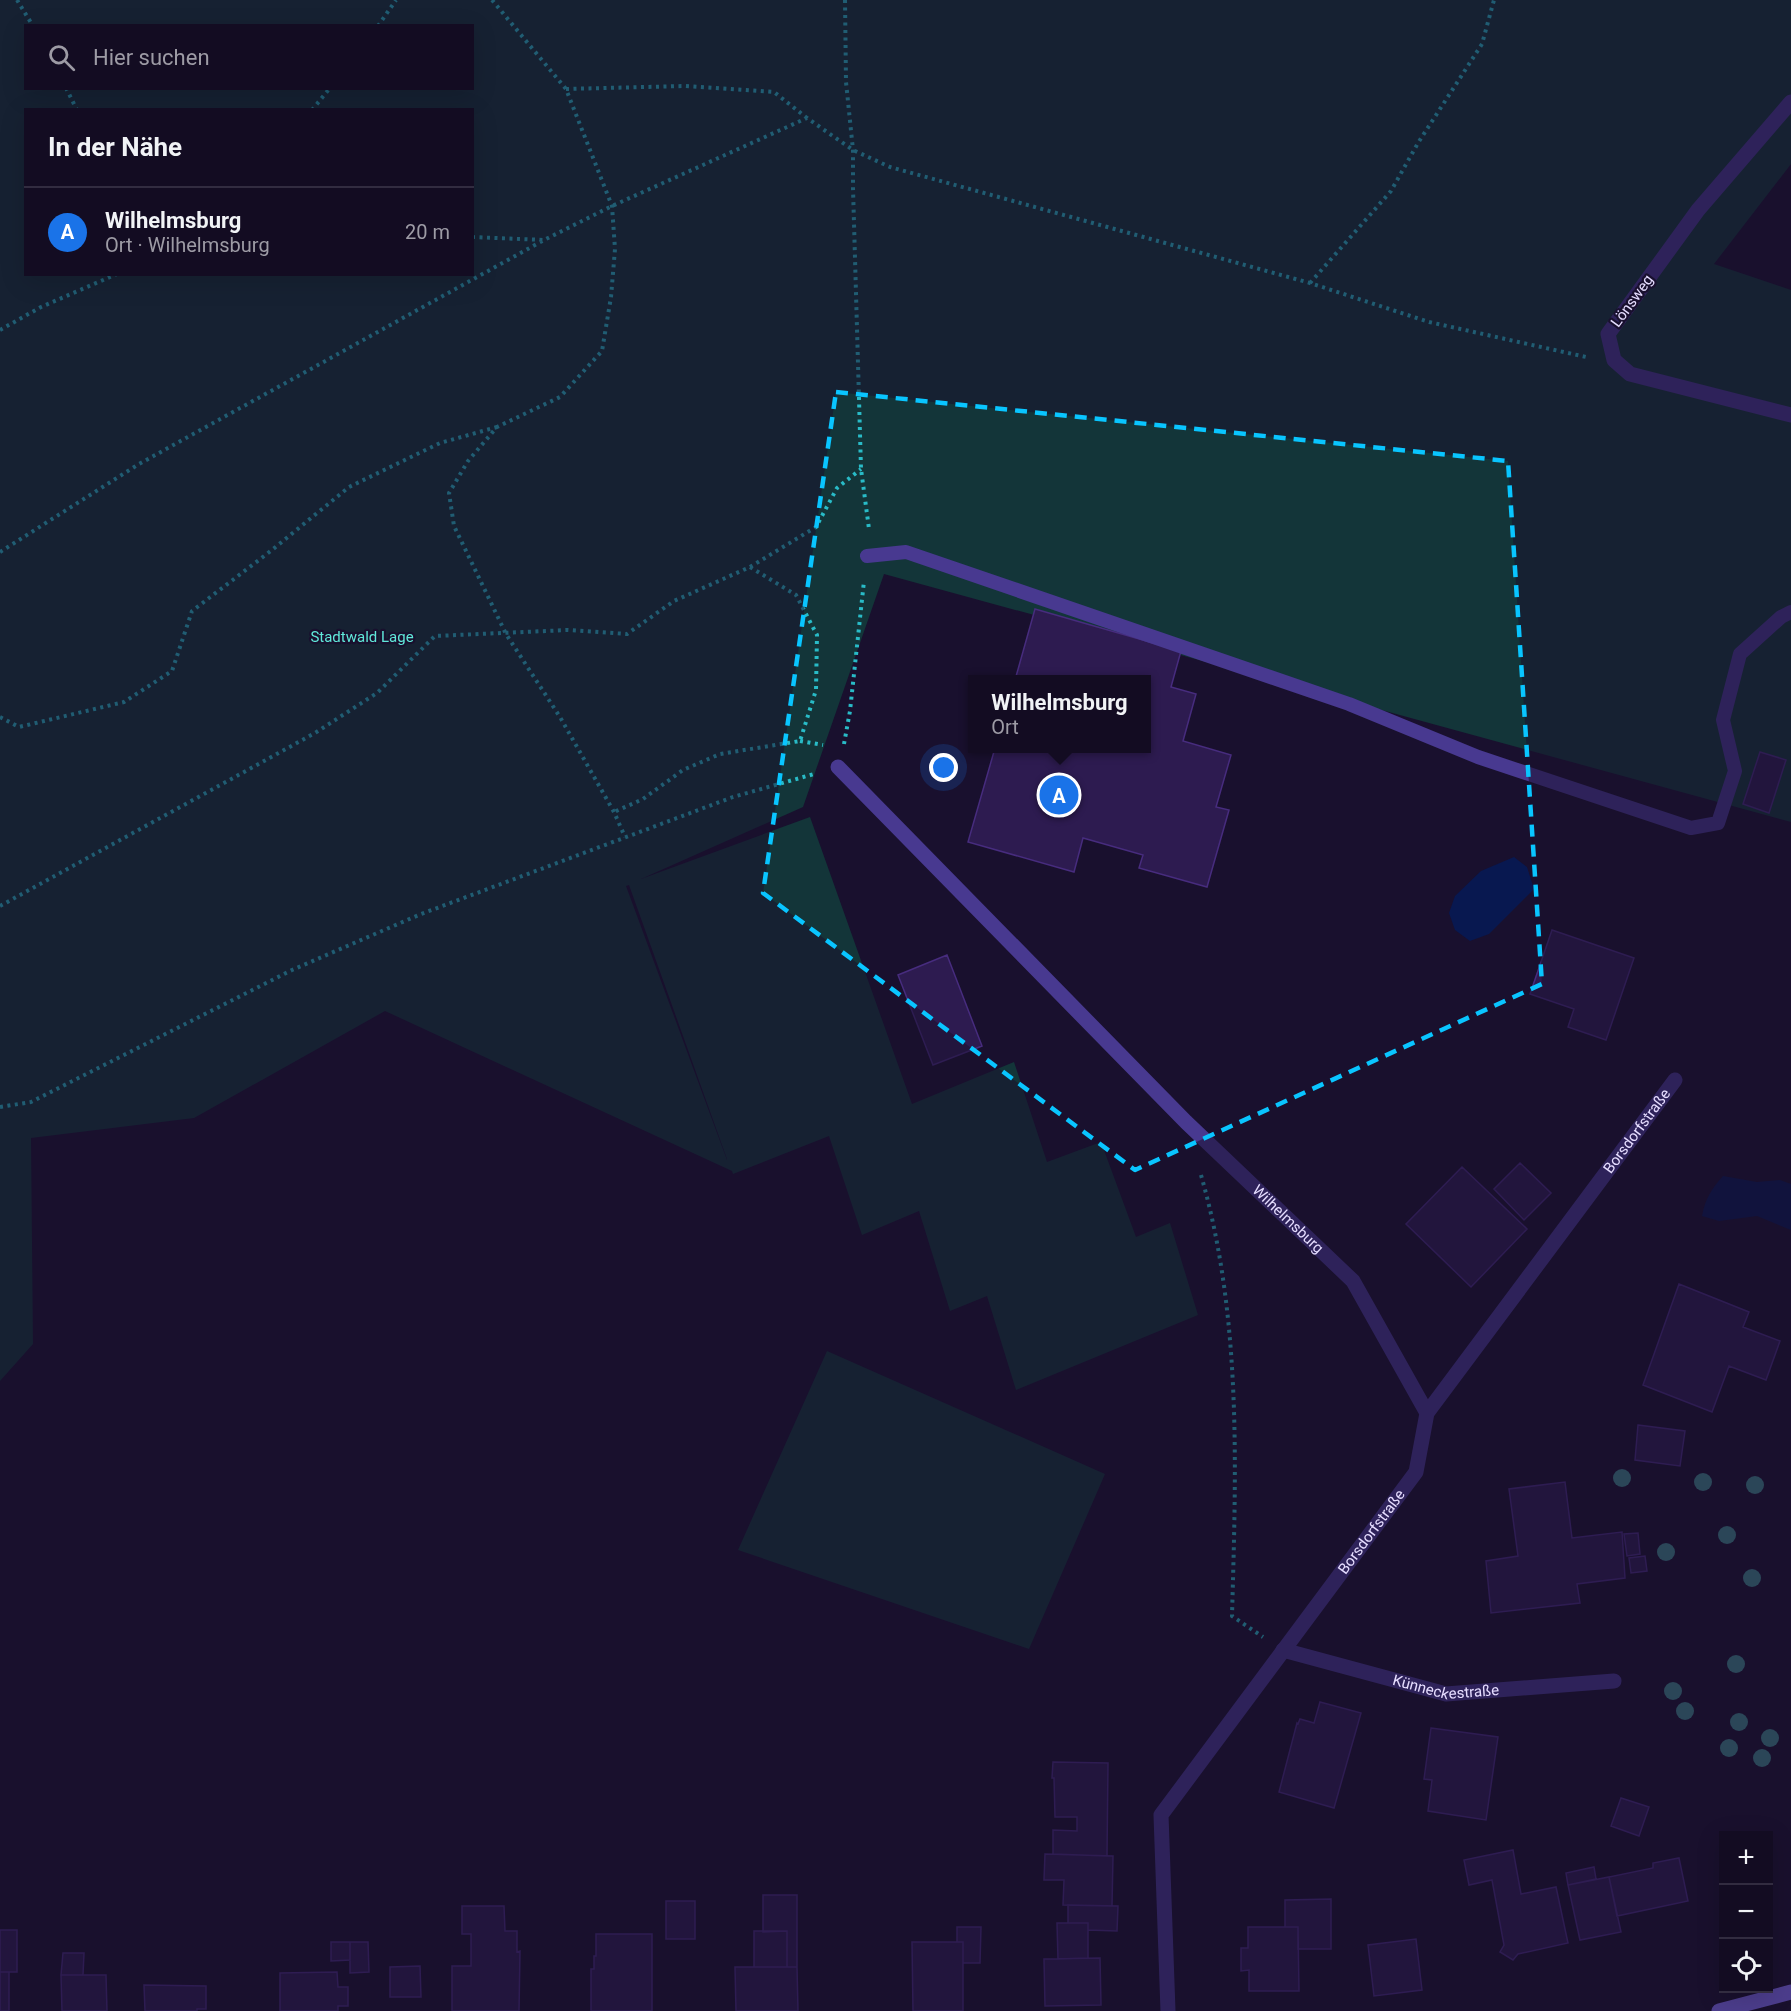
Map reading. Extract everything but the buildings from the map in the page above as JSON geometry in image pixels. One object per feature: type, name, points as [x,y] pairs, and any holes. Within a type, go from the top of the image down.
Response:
[{"type":"street","name":"Lönsweg","points":[[1614,360],[1608,334],[1698,210],[1791,102]]},
{"type":"street","points":[[1614,360],[1630,374],[1791,415]]},
{"type":"street","name":"Wilhelmsburg","points":[[838,767],[1186,1122],[1353,1281],[1427,1413]]},
{"type":"street","name":"Borsdorfstraße","points":[[1168,2011],[1161,1815],[1416,1472],[1427,1413],[1675,1080]]},
{"type":"street","name":"Künneckestraße","points":[[1283,1650],[1446,1694],[1614,1681]]},
{"type":"street","points":[[1719,2011],[1791,1992]]},
{"type":"lane","points":[[867,556],[906,552],[1349,704],[1478,757],[1691,828],[1718,823],[1735,771],[1723,720],[1740,654],[1781,617],[1791,612]]},
{"type":"path","points":[[17,0],[32,24]]},
{"type":"path","points":[[379,24],[396,0]]},
{"type":"path","points":[[0,717],[19,727],[124,702],[172,671],[192,611],[349,487],[440,443],[497,427],[560,397],[602,351],[611,297],[615,249],[612,206],[566,89],[492,0]]},
{"type":"path","points":[[0,1107],[31,1102],[292,970],[421,914],[733,797],[838,767],[850,711],[869,537],[861,469],[852,188],[853,150],[846,82],[845,0]]},
{"type":"path","points":[[1310,283],[1391,191],[1418,143],[1482,44],[1494,0]]},
{"type":"path","points":[[566,89],[685,86],[774,92],[853,150],[890,167],[1310,283],[1429,322],[1583,357],[1614,360]]},
{"type":"path","points":[[67,90],[76,108]]},
{"type":"path","points":[[314,108],[328,90]]},
{"type":"path","points":[[0,552],[140,464],[544,240],[612,206],[807,118]]},
{"type":"path","points":[[474,237],[544,240]]},
{"type":"path","points":[[0,330],[41,307],[112,276]]},
{"type":"path","points":[[497,427],[468,461],[450,493],[454,526],[506,634],[560,717],[614,812],[625,837]]},
{"type":"path","points":[[0,906],[315,733],[378,693],[435,636],[568,630],[627,634],[675,601],[750,567],[816,527],[837,488],[861,469]]},
{"type":"path","points":[[614,812],[643,799],[683,770],[720,754],[800,741],[816,690],[817,636],[796,595],[750,567]]},
{"type":"path","points":[[1186,1122],[1213,1216],[1231,1334],[1236,1489],[1232,1616],[1283,1650]]},
{"type":"highlighted area","points":[[836,392],[1508,461],[1542,984],[1135,1170],[763,893]]},
{"type":"green space","name":"Stadtwald Lage","points":[[0,0],[1791,0],[1791,164],[1714,264],[1791,290],[1791,822],[884,574],[803,807],[641,879],[810,817],[912,1104],[1014,1062],[1047,1162],[1101,1142],[1136,1237],[1170,1223],[1198,1315],[1016,1390],[987,1296],[950,1311],[919,1211],[862,1235],[829,1136],[733,1174],[732,1171],[385,1011],[194,1118],[31,1138],[33,1344],[0,1381]],"holes":[[[629,885],[727,1160],[626,886]]]},
{"type":"green space","points":[[827,1351],[1105,1474],[1029,1649],[738,1550]]},
{"type":"shaded area","points":[[1514,857],[1527,867],[1534,889],[1489,934],[1470,941],[1455,930],[1449,913],[1455,896],[1481,871]]},
{"type":"shaded area","points":[[1723,1176],[1757,1182],[1780,1180],[1791,1184],[1791,1230],[1757,1216],[1719,1221],[1702,1216],[1710,1194]]},
{"type":"place","name":"Wilhelmsburg","points":[[1059,795]]}]
